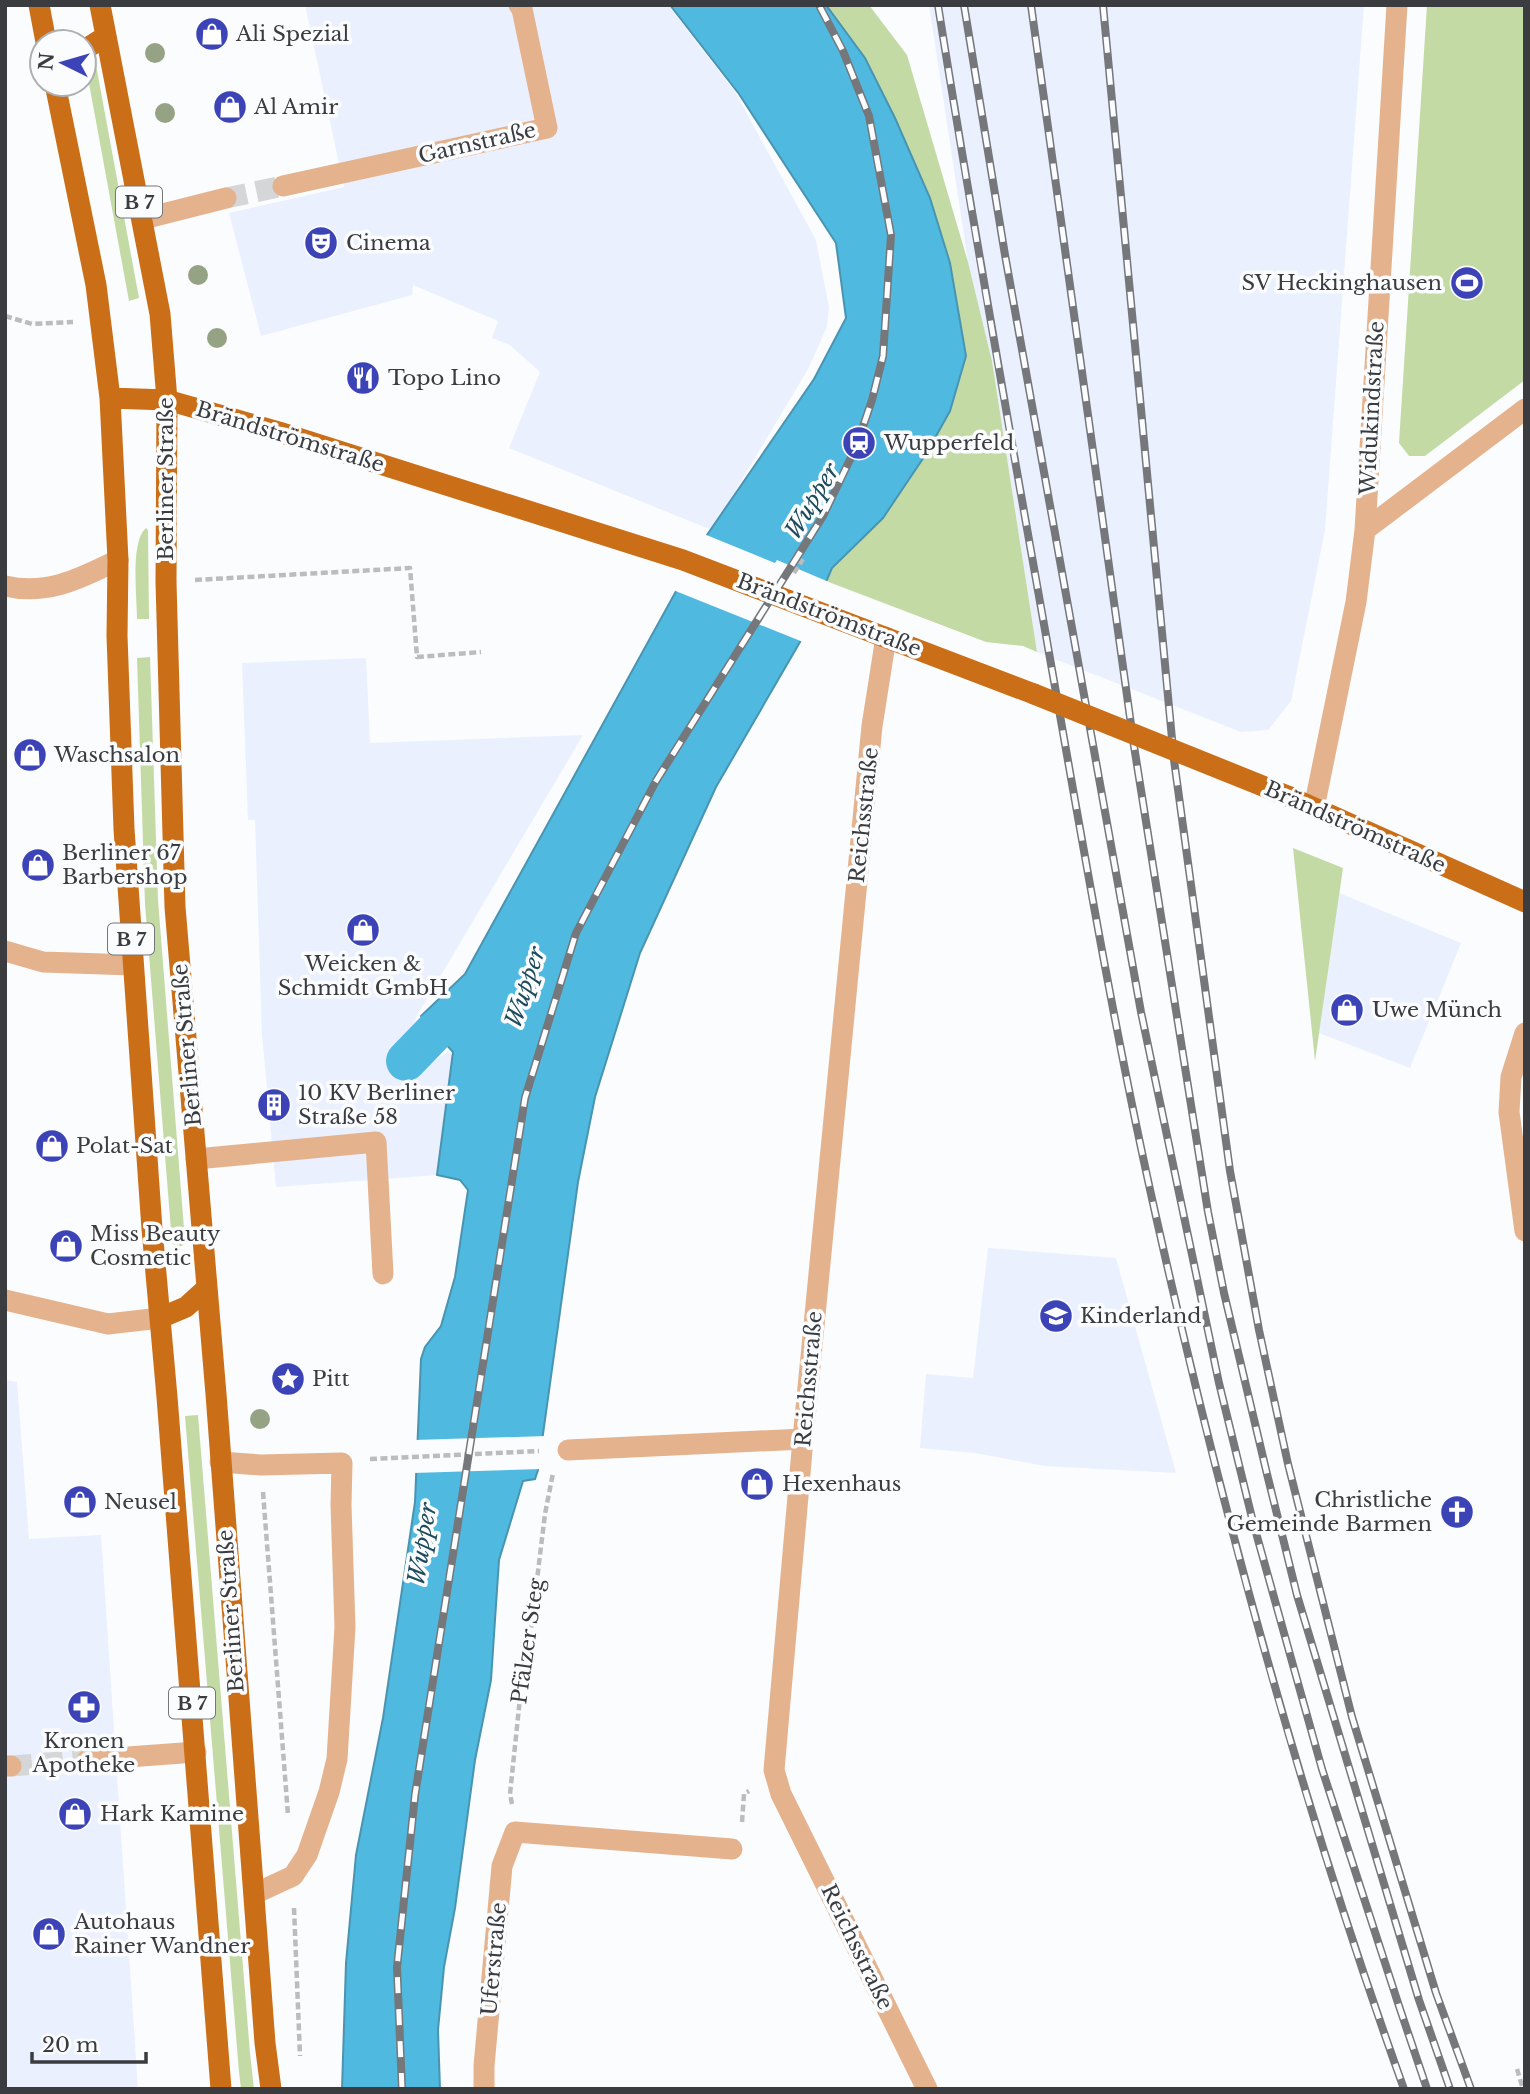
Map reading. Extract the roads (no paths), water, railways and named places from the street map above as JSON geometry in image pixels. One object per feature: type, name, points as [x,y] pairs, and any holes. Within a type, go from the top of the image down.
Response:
[{"type":"main road","points":[[39,5],[44,28]]},
{"type":"main road","name":"Berliner Straße","points":[[100,5],[160,314],[167,400],[166,582],[175,907],[265,2042],[271,2089]]},
{"type":"main road","points":[[98,41],[106,36]]},
{"type":"main road","name":"B 7","points":[[58,98],[96,285],[110,398],[118,560],[117,636],[123,802],[133,965],[221,2089]]},
{"type":"main road","name":"Brändströmstraße","points":[[110,398],[167,400],[279,432],[684,560],[1034,694],[1290,797],[1525,902]]},
{"type":"main road","points":[[160,1318],[186,1307],[207,1288]]},
{"type":"street","name":"Garnstraße","points":[[283,186],[547,128],[519,5]]},
{"type":"street","name":"Widukindstraße","points":[[1314,807],[1356,602],[1365,530],[1397,5]]},
{"type":"street","points":[[143,219],[226,198]]},
{"type":"street","points":[[1365,530],[1525,409]]},
{"type":"street","points":[[5,586],[17,589],[50,588],[77,580],[118,560]]},
{"type":"street","name":"Reichsstraße","points":[[886,637],[872,726],[774,1770],[780,1794],[928,2089]]},
{"type":"street","points":[[5,951],[43,962],[133,965]]},
{"type":"street","points":[[1525,1034],[1511,1077],[1509,1112],[1525,1231]]},
{"type":"street","points":[[196,1159],[376,1142],[383,1274]]},
{"type":"street","points":[[5,1300],[108,1324],[160,1318]]},
{"type":"street","points":[[558,1454],[803,1439]]},
{"type":"street","points":[[220,1462],[261,1465],[342,1463],[345,1627],[337,1759],[329,1792],[307,1855],[293,1876],[254,1894]]},
{"type":"street","points":[[88,1760],[196,1752]]},
{"type":"street","name":"Uferstraße","points":[[484,2089],[502,1866],[515,1832],[732,1849]]},
{"type":"water","name":"Wupper","points":[[670,5],[826,5],[865,58],[930,198],[950,263],[966,356],[950,411],[926,454],[883,518],[832,568],[800,642],[716,787],[640,953],[595,1097],[578,1182],[538,1470],[535,1479],[523,1481],[499,1560],[491,1680],[475,1760],[455,1908],[444,1967],[438,2030],[440,2089],[342,2089],[346,1963],[356,1855],[383,1718],[415,1502],[421,1359],[425,1347],[441,1326],[455,1277],[468,1190],[460,1180],[437,1175],[453,1052],[421,1016],[465,974],[707,535],[814,379],[846,318],[836,243],[739,94]]},
{"type":"waterway","points":[[406,1061],[435,1031],[479,998]]},
{"type":"tunnel","points":[[226,198],[283,186]]},
{"type":"tunnel","points":[[11,1766],[87,1760]]},
{"type":"railway","points":[[402,2089],[397,1967],[415,1795],[525,1098],[576,933],[656,781],[823,516],[856,447],[883,356],[891,235],[869,116],[843,51],[819,5]]},
{"type":"railway","points":[[938,5],[1084,853],[1111,1001],[1157,1221],[1237,1550],[1298,1768],[1404,2089]]},
{"type":"railway","points":[[964,5],[1005,255],[1141,1012],[1219,1383],[1253,1522],[1322,1769],[1427,2089]]},
{"type":"railway","points":[[1031,5],[1134,746],[1208,1212],[1224,1293],[1297,1595],[1419,2000],[1450,2089]]},
{"type":"railway","points":[[1103,5],[1174,760],[1230,1171],[1259,1330],[1288,1464],[1352,1717],[1436,1993],[1471,2089]]},
{"type":"place","name":"Ali Spezial","points":[[212,34]]},
{"type":"place","name":"Al Amir","points":[[230,107]]},
{"type":"place","name":"Cinema","points":[[321,243]]},
{"type":"place","name":"SV Heckinghausen","points":[[1467,283]]},
{"type":"place","name":"Topo Lino","points":[[363,378]]},
{"type":"place","name":"Wupperfeld","points":[[859,443]]},
{"type":"place","name":"Waschsalon","points":[[30,755]]},
{"type":"place","name":"Berliner 67 Barbershop","points":[[38,865]]},
{"type":"place","name":"Weicken & Schmidt GmbH","points":[[363,930]]},
{"type":"place","name":"Uwe Münch","points":[[1347,1010]]},
{"type":"place","name":"10 KV Berliner Straße 58","points":[[274,1105]]},
{"type":"place","name":"Polat-Sat","points":[[52,1146]]},
{"type":"place","name":"Miss Beauty Cosmetic","points":[[66,1246]]},
{"type":"place","name":"Kinderland","points":[[1056,1316]]},
{"type":"place","name":"Pitt","points":[[288,1379]]},
{"type":"place","name":"Hexenhaus","points":[[757,1484]]},
{"type":"place","name":"Neusel","points":[[80,1502]]},
{"type":"place","name":"Christliche Gemeinde Barmen","points":[[1457,1512]]},
{"type":"place","name":"Kronen Apotheke","points":[[84,1707]]},
{"type":"place","name":"Hark Kamine","points":[[75,1814]]},
{"type":"place","name":"Autohaus Rainer Wandner","points":[[49,1934]]}]
